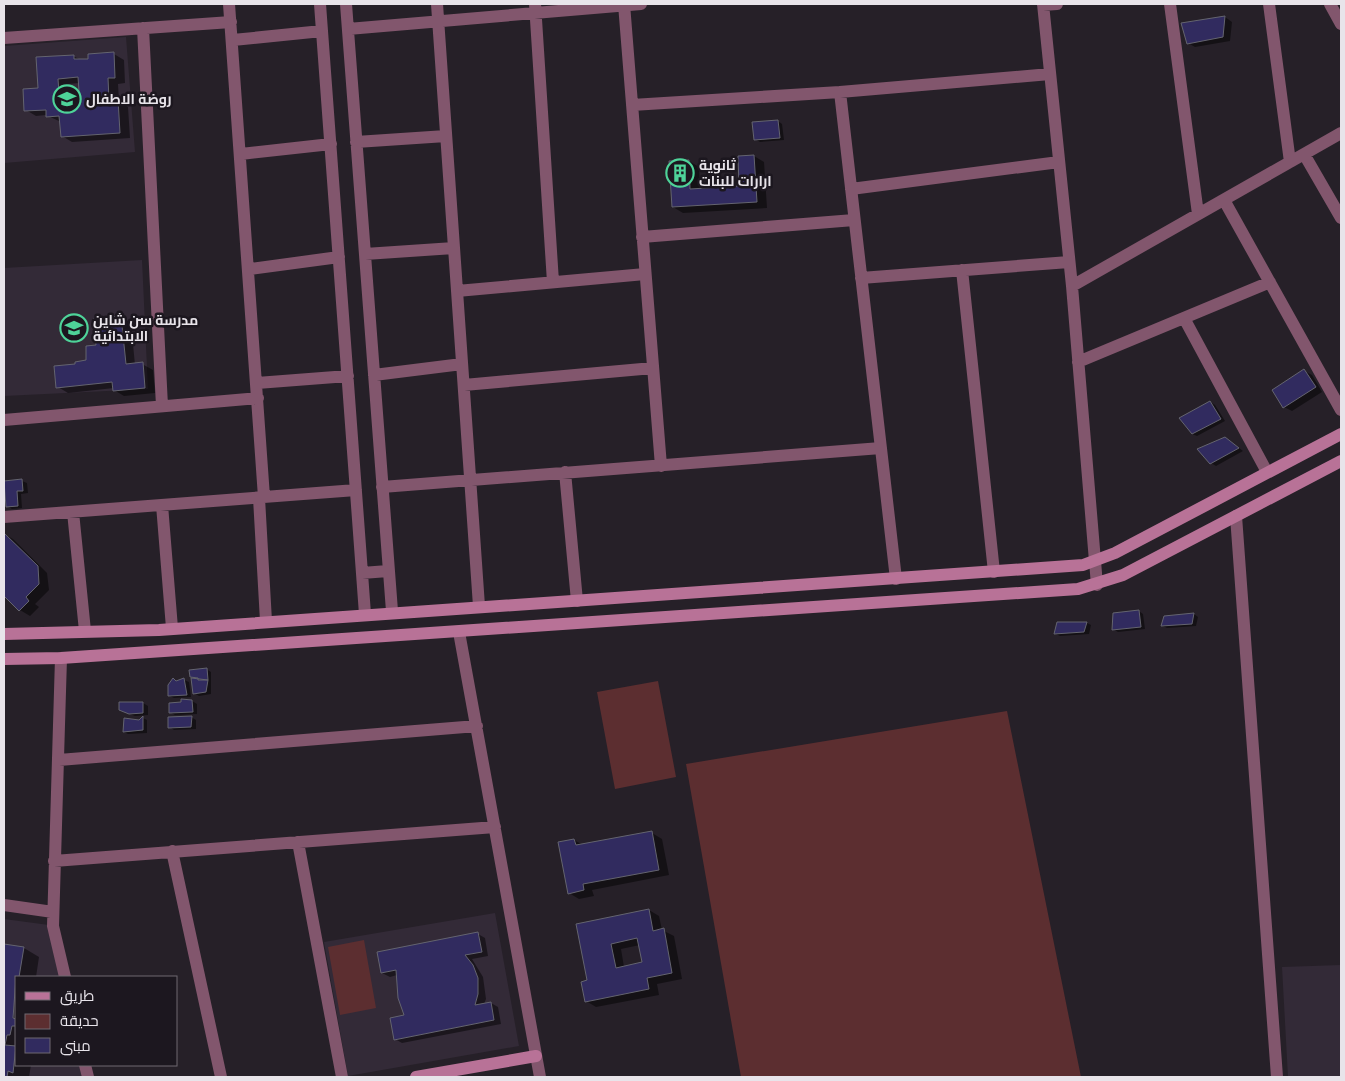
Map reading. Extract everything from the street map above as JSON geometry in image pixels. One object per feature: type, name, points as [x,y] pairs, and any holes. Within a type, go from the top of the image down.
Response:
[{"type":"street","points":[[229,4],[258,398],[266,621]]},
{"type":"street","points":[[320,4],[365,614]]},
{"type":"street","points":[[346,4],[392,612]]},
{"type":"street","points":[[437,4],[479,606]]},
{"type":"street","points":[[624,4],[661,466]]},
{"type":"street","points":[[348,29],[438,21],[535,8],[641,4]]},
{"type":"street","points":[[1057,4],[1043,4],[1072,286],[1097,585]]},
{"type":"street","points":[[1170,4],[1198,214]]},
{"type":"street","points":[[1269,4],[1290,162]]},
{"type":"street","points":[[1330,4],[1341,24]]},
{"type":"street","points":[[535,8],[553,282]]},
{"type":"street","points":[[4,38],[231,22]]},
{"type":"street","points":[[143,28],[162,406]]},
{"type":"street","points":[[233,40],[322,31]]},
{"type":"street","points":[[632,105],[840,92],[1050,74]]},
{"type":"street","points":[[840,92],[896,579]]},
{"type":"street","points":[[1072,286],[1341,133]]},
{"type":"street","points":[[356,142],[446,136]]},
{"type":"street","points":[[241,154],[331,144]]},
{"type":"street","points":[[1304,154],[1341,218]]},
{"type":"street","points":[[851,189],[1059,162]]},
{"type":"street","points":[[1224,200],[1341,410]]},
{"type":"street","points":[[642,237],[854,220]]},
{"type":"street","points":[[365,254],[454,248]]},
{"type":"street","points":[[250,269],[339,258]]},
{"type":"street","points":[[861,278],[1069,262]]},
{"type":"street","points":[[962,270],[994,572]]},
{"type":"street","points":[[457,290],[646,274]]},
{"type":"street","points":[[1078,362],[1270,282]]},
{"type":"street","points":[[1184,318],[1267,472]]},
{"type":"street","points":[[374,375],[462,364]]},
{"type":"street","points":[[464,385],[653,368]]},
{"type":"street","points":[[257,383],[348,376]]},
{"type":"street","points":[[4,420],[258,398]]},
{"type":"street","points":[[4,634],[172,628],[1070,566],[1096,561],[1341,434]]},
{"type":"street","points":[[382,487],[880,448]]},
{"type":"street","points":[[4,659],[61,658],[1059,592],[1097,585],[1123,575],[1341,461]]},
{"type":"street","points":[[565,472],[577,601]]},
{"type":"street","points":[[4,517],[356,490]]},
{"type":"street","points":[[162,505],[172,628]]},
{"type":"street","points":[[73,512],[85,631]]},
{"type":"street","points":[[1236,516],[1277,1077]]},
{"type":"street","points":[[362,573],[388,572]]},
{"type":"street","points":[[518,604],[519,628]]},
{"type":"street","points":[[310,618],[312,641]]},
{"type":"street","points":[[460,632],[540,1077]]},
{"type":"street","points":[[61,658],[53,926],[65,976]]},
{"type":"street","points":[[59,760],[477,726]]},
{"type":"street","points":[[54,861],[495,827]]},
{"type":"street","points":[[298,842],[342,1077]]},
{"type":"street","points":[[172,851],[221,1077]]},
{"type":"street","points":[[4,905],[53,912]]},
{"type":"street","points":[[416,1077],[445,1075],[536,1056]]},
{"type":"shaded area","name":"روضة الاطفال","points":[[126,37],[135,152],[4,163],[4,46]]},
{"type":"shaded area","name":"مدرسة سن شاين الابتدائية","points":[[142,260],[148,389],[4,396],[4,268]]},
{"type":"shaded area","points":[[495,913],[519,1046],[348,1076],[324,942]]},
{"type":"shaded area","points":[[4,919],[49,925],[60,976],[15,976],[15,1066],[79,1066],[82,1077],[4,1077]]},
{"type":"shaded area","points":[[1341,965],[1341,1077],[1288,1077],[1282,967]]},
{"type":"green space","points":[[658,681],[676,777],[615,789],[597,692]]},
{"type":"green space","points":[[1007,711],[1081,1077],[741,1077],[686,764]]},
{"type":"green space","points":[[364,940],[376,1008],[340,1015],[328,947]]},
{"type":"building","points":[[1225,16],[1223,37],[1187,44],[1181,23]]},
{"type":"building","points":[[114,52],[115,78],[108,78],[109,100],[118,99],[120,133],[61,137],[59,116],[46,117],[46,110],[24,111],[23,89],[38,88],[36,57],[74,55],[74,59],[88,59],[88,54]],"holes":[[[78,77],[79,91],[59,93],[58,79]]]},
{"type":"building","points":[[778,120],[780,138],[754,140],[752,122]]},
{"type":"building","name":"ثانوية ارارات للبنات","points":[[754,155],[757,202],[672,207],[669,161],[689,160],[690,189],[739,186],[738,156]]},
{"type":"building","points":[[121,316],[126,364],[143,362],[145,388],[113,391],[112,382],[56,388],[54,366],[75,364],[75,362],[86,360],[86,346],[96,345],[93,319]]},
{"type":"building","points":[[1304,369],[1316,387],[1283,408],[1272,390]]},
{"type":"building","points":[[1210,401],[1221,419],[1192,434],[1179,418]]},
{"type":"building","points":[[1225,437],[1239,448],[1210,464],[1197,449]]},
{"type":"building","points":[[22,479],[23,491],[17,491],[18,506],[6,507],[4,481]]},
{"type":"building","points":[[4,533],[38,566],[39,584],[26,597],[29,601],[19,611],[4,596]]},
{"type":"building","points":[[1139,610],[1141,627],[1112,630],[1113,613]]},
{"type":"building","points":[[1194,613],[1192,624],[1161,626],[1164,616]]},
{"type":"building","points":[[1057,622],[1087,622],[1084,632],[1054,634]]},
{"type":"building","points":[[207,668],[208,680],[198,680],[198,678],[190,677],[189,670]]},
{"type":"building","points":[[173,678],[176,681],[184,678],[187,695],[168,696],[168,685]]},
{"type":"building","points":[[191,678],[208,680],[206,692],[193,694]]},
{"type":"building","points":[[181,699],[192,700],[193,712],[169,713],[169,703],[181,702]]},
{"type":"building","points":[[119,702],[143,702],[143,713],[129,714],[119,710]]},
{"type":"building","points":[[143,716],[143,730],[123,732],[124,718],[139,720]]},
{"type":"building","points":[[192,716],[191,727],[168,728],[168,717]]},
{"type":"building","points":[[652,831],[659,870],[583,884],[584,890],[568,894],[558,842],[574,839],[576,845]]},
{"type":"building","points":[[649,909],[653,931],[664,928],[672,973],[647,978],[649,989],[585,1002],[581,982],[587,980],[576,924]],"holes":[[[637,938],[642,962],[616,968],[611,944]]]},
{"type":"building","points":[[478,932],[482,952],[465,955],[473,965],[478,978],[478,994],[475,1005],[491,1002],[494,1020],[394,1040],[390,1018],[404,1015],[398,998],[396,970],[381,973],[377,952]]},
{"type":"building","points":[[4,944],[24,947],[19,976],[15,976],[13,1018],[15,1019],[15,1026],[12,1026],[10,1035],[7,1035],[5,1045],[15,1046],[13,1073],[8,1071],[7,1077],[4,1077]]},
{"type":"place","name":"روضة الاطفال","points":[[67,99]]},
{"type":"place","name":"ثانوية ارارات للبنات","points":[[680,173]]},
{"type":"place","name":"مدرسة سن شاين الابتدائية","points":[[74,328]]}]
